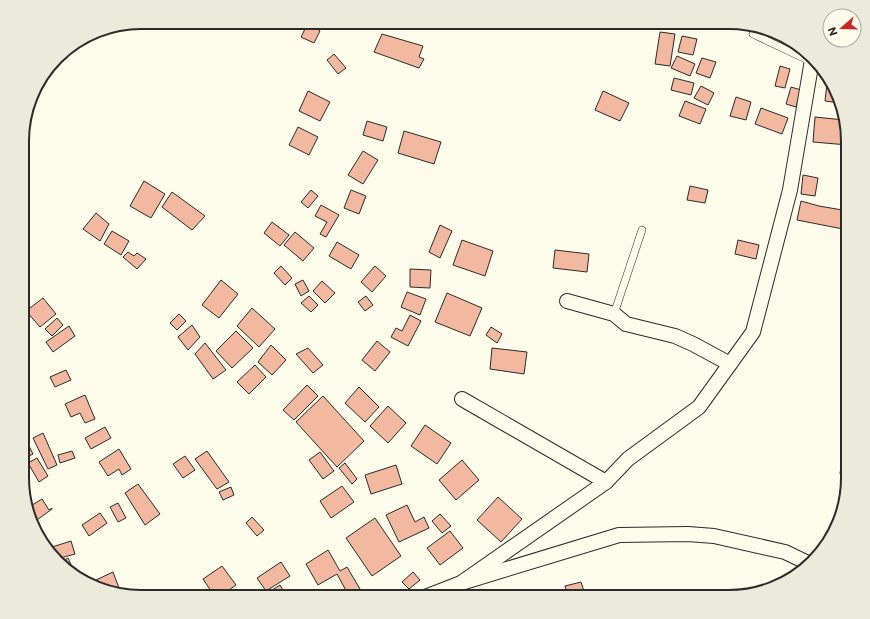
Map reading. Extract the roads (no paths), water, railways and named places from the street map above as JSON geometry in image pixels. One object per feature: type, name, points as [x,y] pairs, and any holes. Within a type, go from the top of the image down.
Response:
[{"type":"street","points":[[461,583],[606,482],[628,459],[699,407],[753,332],[790,190],[811,65]]},
{"type":"street","points":[[567,301],[614,314],[626,324],[676,336],[730,364]]},
{"type":"street","points":[[462,399],[606,482]]},
{"type":"street","points":[[443,590],[461,583],[619,535],[688,534],[714,536],[785,552],[804,561]]},
{"type":"lane","points":[[753,34],[802,56]]},
{"type":"lane","points":[[614,314],[642,230]]}]
